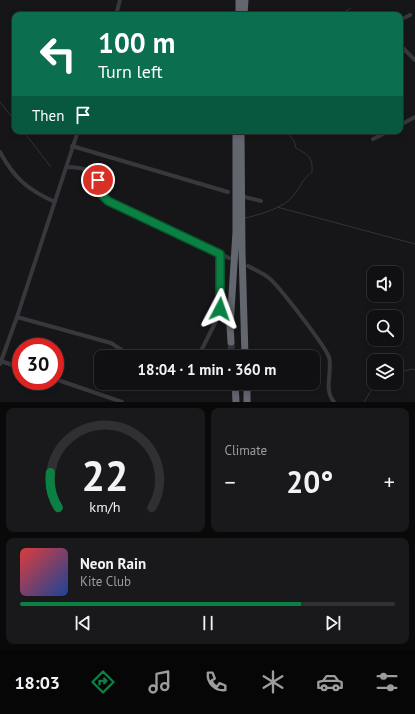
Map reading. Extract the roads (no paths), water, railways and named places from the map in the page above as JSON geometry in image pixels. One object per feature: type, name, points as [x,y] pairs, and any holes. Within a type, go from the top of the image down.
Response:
[{"type":"highway","points":[[239,0],[239,12]]},
{"type":"highway","points":[[244,12],[245,0]]},
{"type":"highway","points":[[231,342],[230,326],[236,232],[236,134]]},
{"type":"highway","points":[[241,134],[245,350]]},
{"type":"highway","points":[[235,390],[236,402]]},
{"type":"highway","points":[[246,390],[247,402]]},
{"type":"street","points":[[117,12],[120,0]]},
{"type":"street","points":[[403,18],[410,15]]},
{"type":"street","points":[[403,48],[415,60]]},
{"type":"street","points":[[403,123],[415,117]]},
{"type":"street","points":[[12,366],[1,363],[77,134]]},
{"type":"street","points":[[373,139],[383,134]]},
{"type":"street","points":[[72,146],[228,192]]},
{"type":"street","points":[[0,152],[9,169],[20,181],[42,196],[55,202]]},
{"type":"street","points":[[66,167],[78,168],[94,175],[98,180],[101,194],[108,201],[229,258]]},
{"type":"street","points":[[245,196],[261,201]]},
{"type":"street","points":[[202,350],[216,321],[220,309],[220,254]]},
{"type":"street","points":[[248,266],[262,273],[275,283],[320,341],[329,358],[329,386],[334,402]]},
{"type":"street","points":[[17,317],[111,343],[122,350]]},
{"type":"street","points":[[64,382],[122,402]]},
{"type":"waterway","points":[[344,12],[351,8]]},
{"type":"waterway","points":[[0,102],[12,117]]},
{"type":"waterway","points":[[25,134],[51,167]]},
{"type":"waterway","points":[[245,218],[264,213],[284,204],[293,196],[306,177],[312,172],[311,160],[296,148],[294,141],[288,134]]},
{"type":"waterway","points":[[277,207],[415,244]]},
{"type":"waterway","points":[[403,371],[412,369],[415,370]]},
{"type":"waterway","points":[[364,402],[372,390]]},
{"type":"tunnel","points":[[231,342],[232,350]]}]
